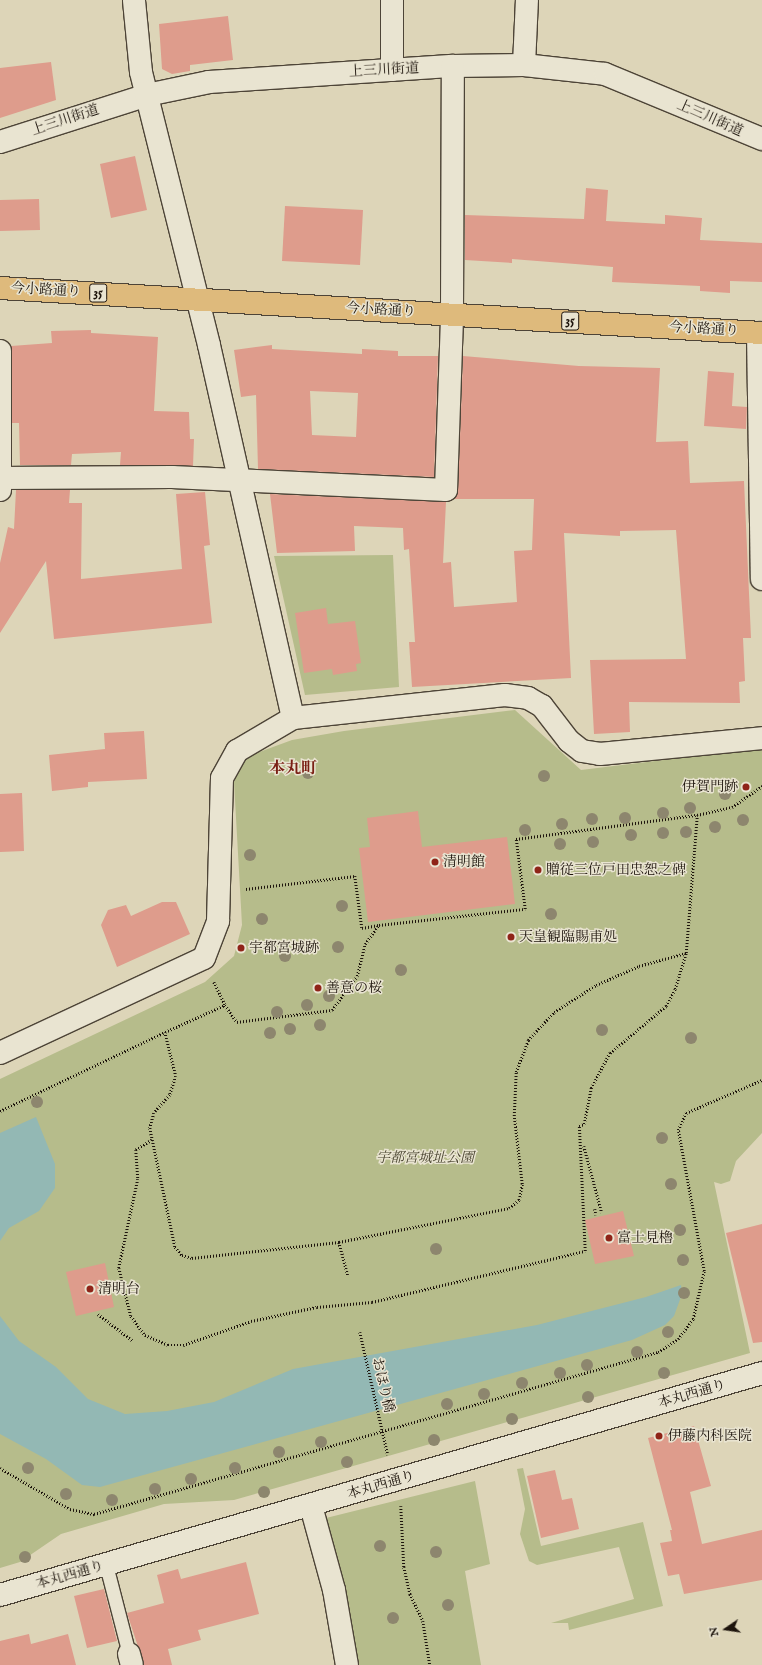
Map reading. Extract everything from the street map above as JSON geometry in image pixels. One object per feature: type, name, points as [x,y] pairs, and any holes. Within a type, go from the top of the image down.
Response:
[{"type":"main road","name":"今小路通り","points":[[0,288],[760,333]]},
{"type":"street","points":[[134,0],[147,95],[240,480],[293,718]]},
{"type":"street","points":[[392,0],[392,70]]},
{"type":"street","points":[[524,66],[527,0]]},
{"type":"street","points":[[0,351],[1,482],[172,477],[446,490],[452,314],[453,66]]},
{"type":"street","name":"上三川街道","points":[[0,142],[147,95],[250,78],[453,66],[524,66],[605,74],[762,139]]},
{"type":"street","points":[[760,333],[762,579]]},
{"type":"street","points":[[0,1053],[204,958],[218,921],[222,778],[237,751],[293,718],[505,695],[528,698],[542,706],[569,741],[582,751],[600,754],[762,738]]},
{"type":"street","name":"本丸西通り","points":[[0,1595],[311,1506],[762,1373]]},
{"type":"street","points":[[311,1506],[334,1590],[347,1665]]},
{"type":"lane","points":[[106,1565],[131,1660]]},
{"type":"path","points":[[239,890],[292,882],[355,876],[362,928],[525,909],[516,839],[698,815],[732,807],[762,786]]},
{"type":"path","points":[[152,1140],[136,1150],[138,1179],[119,1268],[132,1316],[145,1335],[168,1345],[183,1345],[251,1321],[317,1307],[372,1302],[585,1251],[579,1126],[584,1124],[591,1088],[610,1053],[666,1006],[675,989],[686,953],[698,815]]},
{"type":"path","points":[[210,974],[225,1005],[237,1022],[332,1010],[357,976],[365,944],[379,925]]},
{"type":"path","points":[[166,1032],[176,1076],[170,1095],[154,1113],[150,1128],[176,1247],[182,1255],[192,1258],[339,1242],[509,1208],[519,1200],[522,1184],[514,1116],[516,1072],[528,1040],[554,1012],[596,985],[639,966],[686,953]]},
{"type":"path","points":[[0,1110],[225,1005]]},
{"type":"path","points":[[0,1468],[70,1509],[94,1514],[384,1433],[658,1352],[678,1339],[693,1319],[704,1271],[678,1130],[686,1113],[762,1080]]},
{"type":"path","points":[[584,1146],[602,1213]]},
{"type":"path","points":[[594,1209],[596,1215]]},
{"type":"path","points":[[339,1242],[348,1275]]},
{"type":"path","points":[[98,1314],[133,1341]]},
{"type":"path","name":"おほり橋","points":[[360,1332],[382,1424],[387,1453]]},
{"type":"path","points":[[400,1499],[404,1522],[404,1567],[410,1594],[423,1621],[430,1665]]},
{"type":"green space","points":[[393,555],[399,687],[305,695],[274,556]]},
{"type":"green space","name":"宇都宮城址公園","points":[[515,710],[581,770],[762,748],[762,1133],[736,1161],[730,1181],[721,1184],[714,1182],[750,1353],[234,1500],[164,1504],[61,1534],[20,1562],[0,1568],[0,1079],[205,982],[234,956],[242,925],[234,782],[238,768],[251,755],[292,740],[344,731]]},
{"type":"green space","points":[[523,1468],[541,1546],[643,1522],[663,1606],[569,1630],[568,1623],[551,1623],[634,1599],[619,1547],[537,1565],[529,1561],[520,1534],[525,1509],[517,1469]]},
{"type":"green space","points":[[475,1481],[490,1564],[465,1571],[481,1665],[354,1665],[322,1519]]},
{"type":"water","points":[[36,1117],[55,1164],[55,1188],[39,1211],[9,1228],[0,1241],[0,1133]]},
{"type":"water","points":[[681,1285],[682,1294],[674,1316],[665,1325],[632,1340],[100,1487],[82,1485],[46,1459],[0,1434],[0,1316],[19,1341],[56,1367],[88,1399],[125,1414],[167,1411],[214,1402],[293,1369],[537,1325],[646,1297]]},
{"type":"building","points":[[228,16],[233,60],[190,65],[190,71],[172,74],[162,69],[159,24]]},
{"type":"building","points":[[51,62],[56,100],[0,118],[0,68]]},
{"type":"building","points":[[135,156],[147,210],[111,218],[100,164]]},
{"type":"building","points":[[586,188],[608,190],[606,221],[665,224],[665,215],[702,218],[700,240],[762,243],[762,282],[730,281],[730,293],[700,291],[700,286],[612,282],[613,267],[512,259],[512,263],[465,260],[465,215],[584,219]]},
{"type":"building","points":[[39,199],[40,230],[0,231],[0,200]]},
{"type":"building","points":[[285,206],[363,210],[360,265],[282,261]]},
{"type":"building","points":[[91,330],[91,333],[158,337],[154,411],[189,412],[190,439],[194,439],[193,466],[120,465],[121,452],[72,454],[71,465],[20,465],[19,423],[12,423],[11,346],[52,343],[51,331]]},
{"type":"building","points":[[272,345],[272,349],[362,354],[362,349],[398,351],[398,356],[438,356],[434,477],[258,469],[256,395],[241,397],[234,350]],"holes":[[[310,391],[358,393],[356,437],[312,435]]]},
{"type":"building","points":[[463,356],[579,366],[660,368],[656,442],[688,441],[690,483],[744,481],[751,638],[743,638],[745,681],[739,682],[740,703],[629,702],[630,732],[594,734],[590,660],[686,659],[676,530],[620,531],[620,536],[564,533],[571,678],[412,687],[409,642],[415,642],[409,549],[404,550],[403,528],[354,526],[355,551],[277,553],[270,494],[446,502],[443,563],[451,562],[454,607],[517,602],[514,551],[532,550],[534,499],[454,499],[458,490]]},
{"type":"building","points":[[708,371],[734,373],[732,406],[747,407],[746,429],[704,426]]},
{"type":"building","points":[[16,490],[70,490],[69,503],[82,503],[81,579],[182,569],[176,494],[205,492],[210,545],[204,546],[212,623],[54,639],[46,561],[0,633],[0,563],[8,527],[14,529]]},
{"type":"building","points":[[326,608],[328,624],[355,621],[361,663],[356,664],[357,671],[333,675],[332,669],[304,673],[295,613]]},
{"type":"building","points":[[144,731],[147,779],[88,782],[88,787],[52,791],[49,755],[105,749],[104,733]]},
{"type":"building","points":[[22,793],[24,851],[0,852],[0,794]]},
{"type":"building","name":"清明館","points":[[418,811],[422,847],[507,837],[515,904],[368,922],[359,848],[370,847],[367,818]]},
{"type":"building","points":[[162,902],[176,902],[190,934],[117,967],[101,925],[108,910],[126,905],[131,916]]},
{"type":"building","name":"富士見櫓","points":[[623,1211],[634,1256],[595,1264],[585,1220]]},
{"type":"building","points":[[762,1224],[762,1342],[753,1343],[726,1233]]},
{"type":"building","name":"清明台","points":[[105,1263],[114,1307],[76,1316],[66,1272]]},
{"type":"building","points":[[694,1426],[711,1486],[690,1492],[702,1544],[762,1530],[762,1580],[684,1594],[679,1574],[668,1576],[660,1543],[672,1541],[670,1530],[672,1530],[648,1438]]},
{"type":"building","points":[[555,1470],[562,1500],[572,1498],[579,1529],[541,1538],[527,1476]]},
{"type":"building","points":[[246,1562],[259,1614],[198,1630],[201,1640],[168,1649],[172,1665],[144,1665],[127,1613],[164,1603],[157,1575],[178,1569],[181,1579]]},
{"type":"building","points":[[104,1589],[117,1641],[87,1648],[74,1596]]},
{"type":"building","points":[[29,1634],[31,1644],[68,1634],[76,1665],[0,1665],[0,1641]]},
{"type":"place","name":"伊賀門跡","points":[[746,787]]},
{"type":"place","name":"清明館","points":[[435,862]]},
{"type":"place","name":"贈従三位戸田忠恕之碑","points":[[538,870]]},
{"type":"place","name":"天皇観臨賜甫処","points":[[511,937]]},
{"type":"place","name":"宇都宮城跡","points":[[241,948]]},
{"type":"place","name":"善意の桜","points":[[318,988]]},
{"type":"place","name":"富士見櫓","points":[[609,1238]]},
{"type":"place","name":"清明台","points":[[90,1289]]},
{"type":"place","name":"伊藤内科医院","points":[[659,1436]]},
{"type":"district","name":"本丸町","points":[[293,769]]}]
